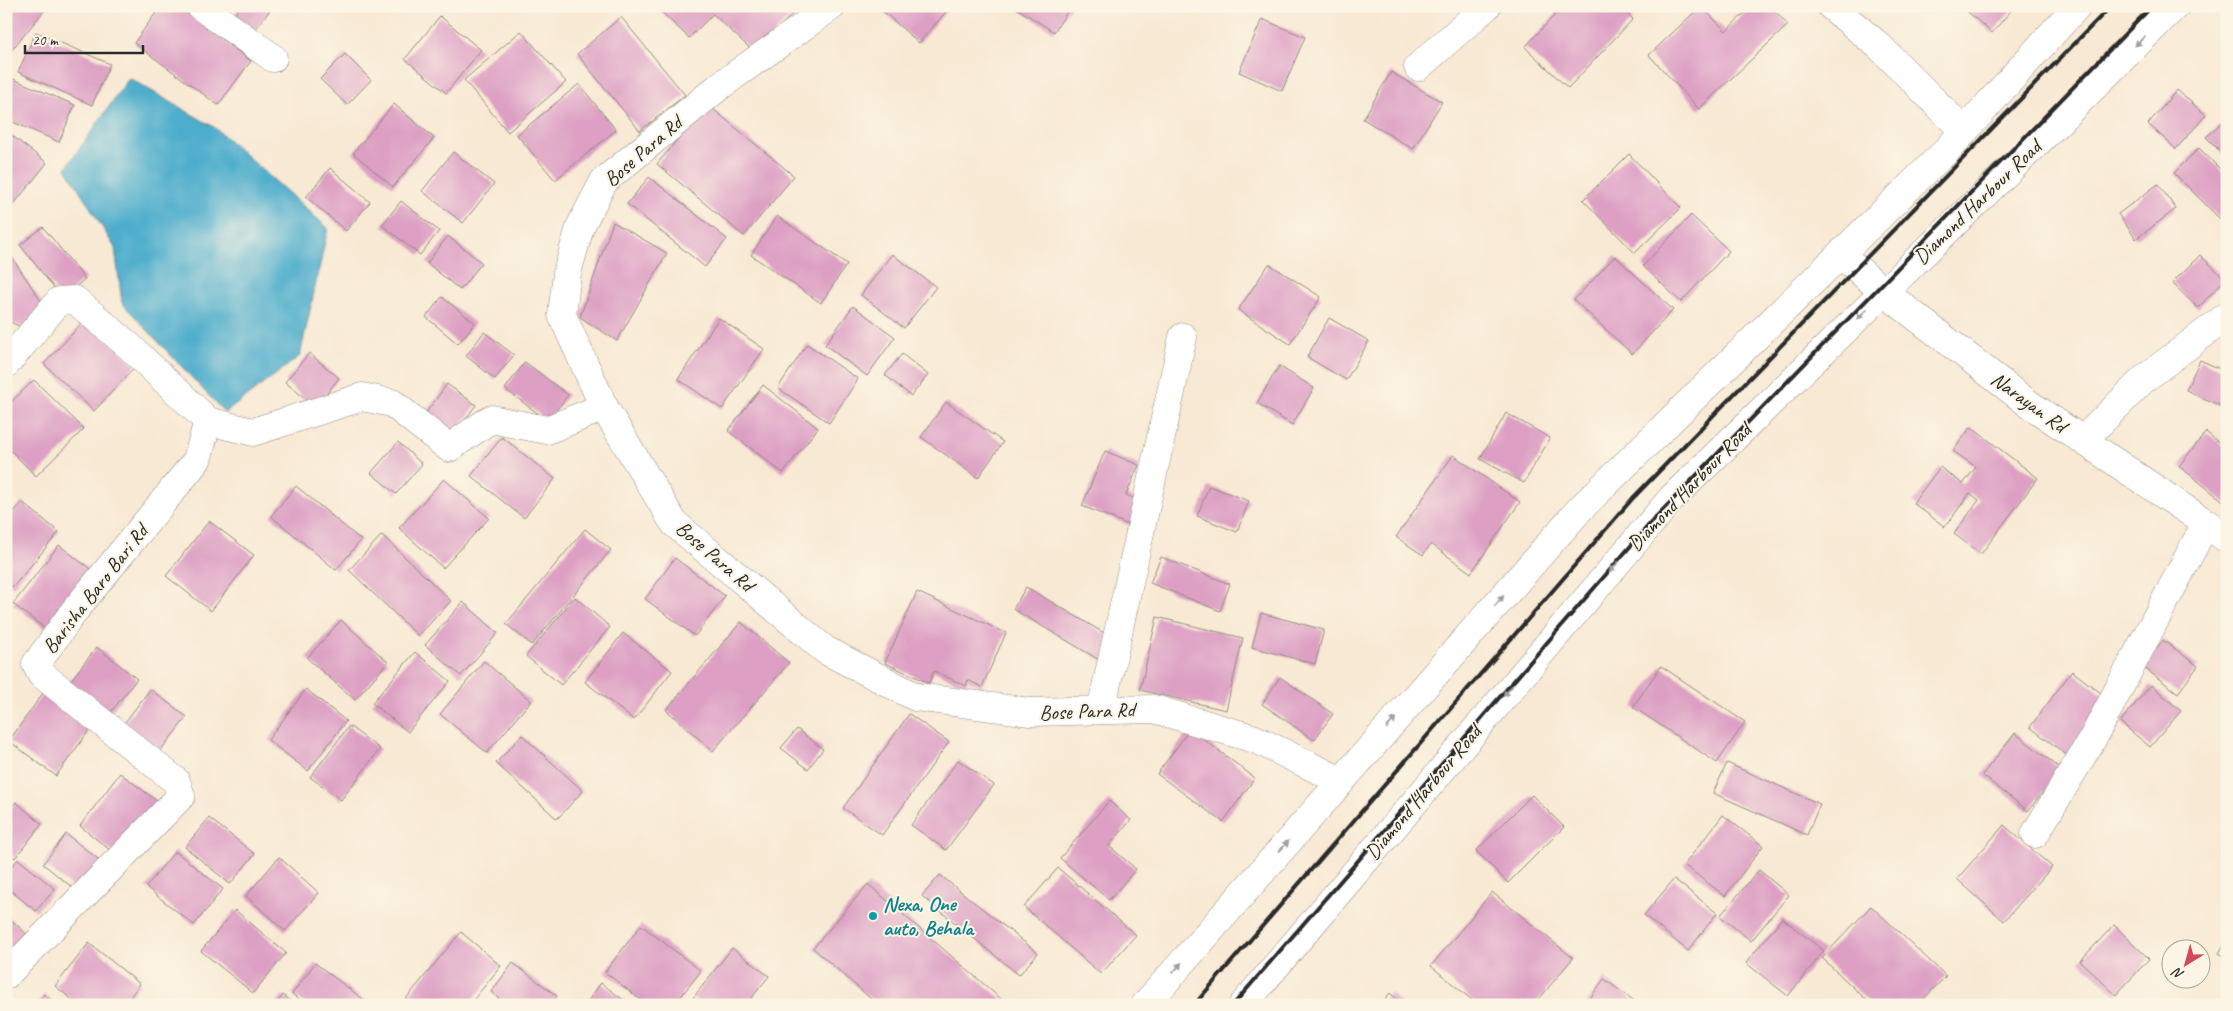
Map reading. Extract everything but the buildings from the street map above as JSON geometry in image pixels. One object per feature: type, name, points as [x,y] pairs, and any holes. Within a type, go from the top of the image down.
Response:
[{"type":"main road","points":[[200,6],[273,58]]},
{"type":"main road","name":"Bose Para Rd","points":[[832,6],[721,85],[604,181],[580,227],[567,273],[562,315],[604,407],[674,524],[824,650],[916,697],[1030,712],[1154,709],[1255,739],[1341,781]]},
{"type":"main road","points":[[1418,67],[1487,6]]},
{"type":"main road","points":[[1831,6],[1879,46],[1964,131]]},
{"type":"main road","points":[[1145,1005],[1580,508],[1964,131],[2078,6]]},
{"type":"main road","name":"Diamond Harbour Road","points":[[1243,1005],[1672,498],[2032,148],[2174,6]]},
{"type":"main road","name":"Narayan Rd","points":[[1840,254],[1884,292],[2029,404],[2217,531]]},
{"type":"main road","points":[[6,364],[59,301],[75,300],[129,346],[208,421],[253,432],[362,397],[392,403],[449,448],[491,419],[547,430],[604,407]]},
{"type":"main road","points":[[2083,440],[2144,379],[2227,316]]},
{"type":"main road","points":[[1101,710],[1183,337]]},
{"type":"main road","name":"Barisha Baro Bari Rd","points":[[6,975],[180,796],[176,781],[41,674],[36,664],[75,610],[197,460],[208,421]]},
{"type":"main road","points":[[2035,834],[2217,531]]},
{"type":"water","points":[[129,78],[214,127],[328,228],[300,356],[225,413],[122,303],[115,248],[66,168]]},
{"type":"railway","points":[[1194,1005],[1633,498],[2111,6]]},
{"type":"railway","points":[[1233,1005],[1654,519],[2152,6]]},
{"type":"place","name":"Nexa, One auto, Behala","points":[[873,916]]}]
